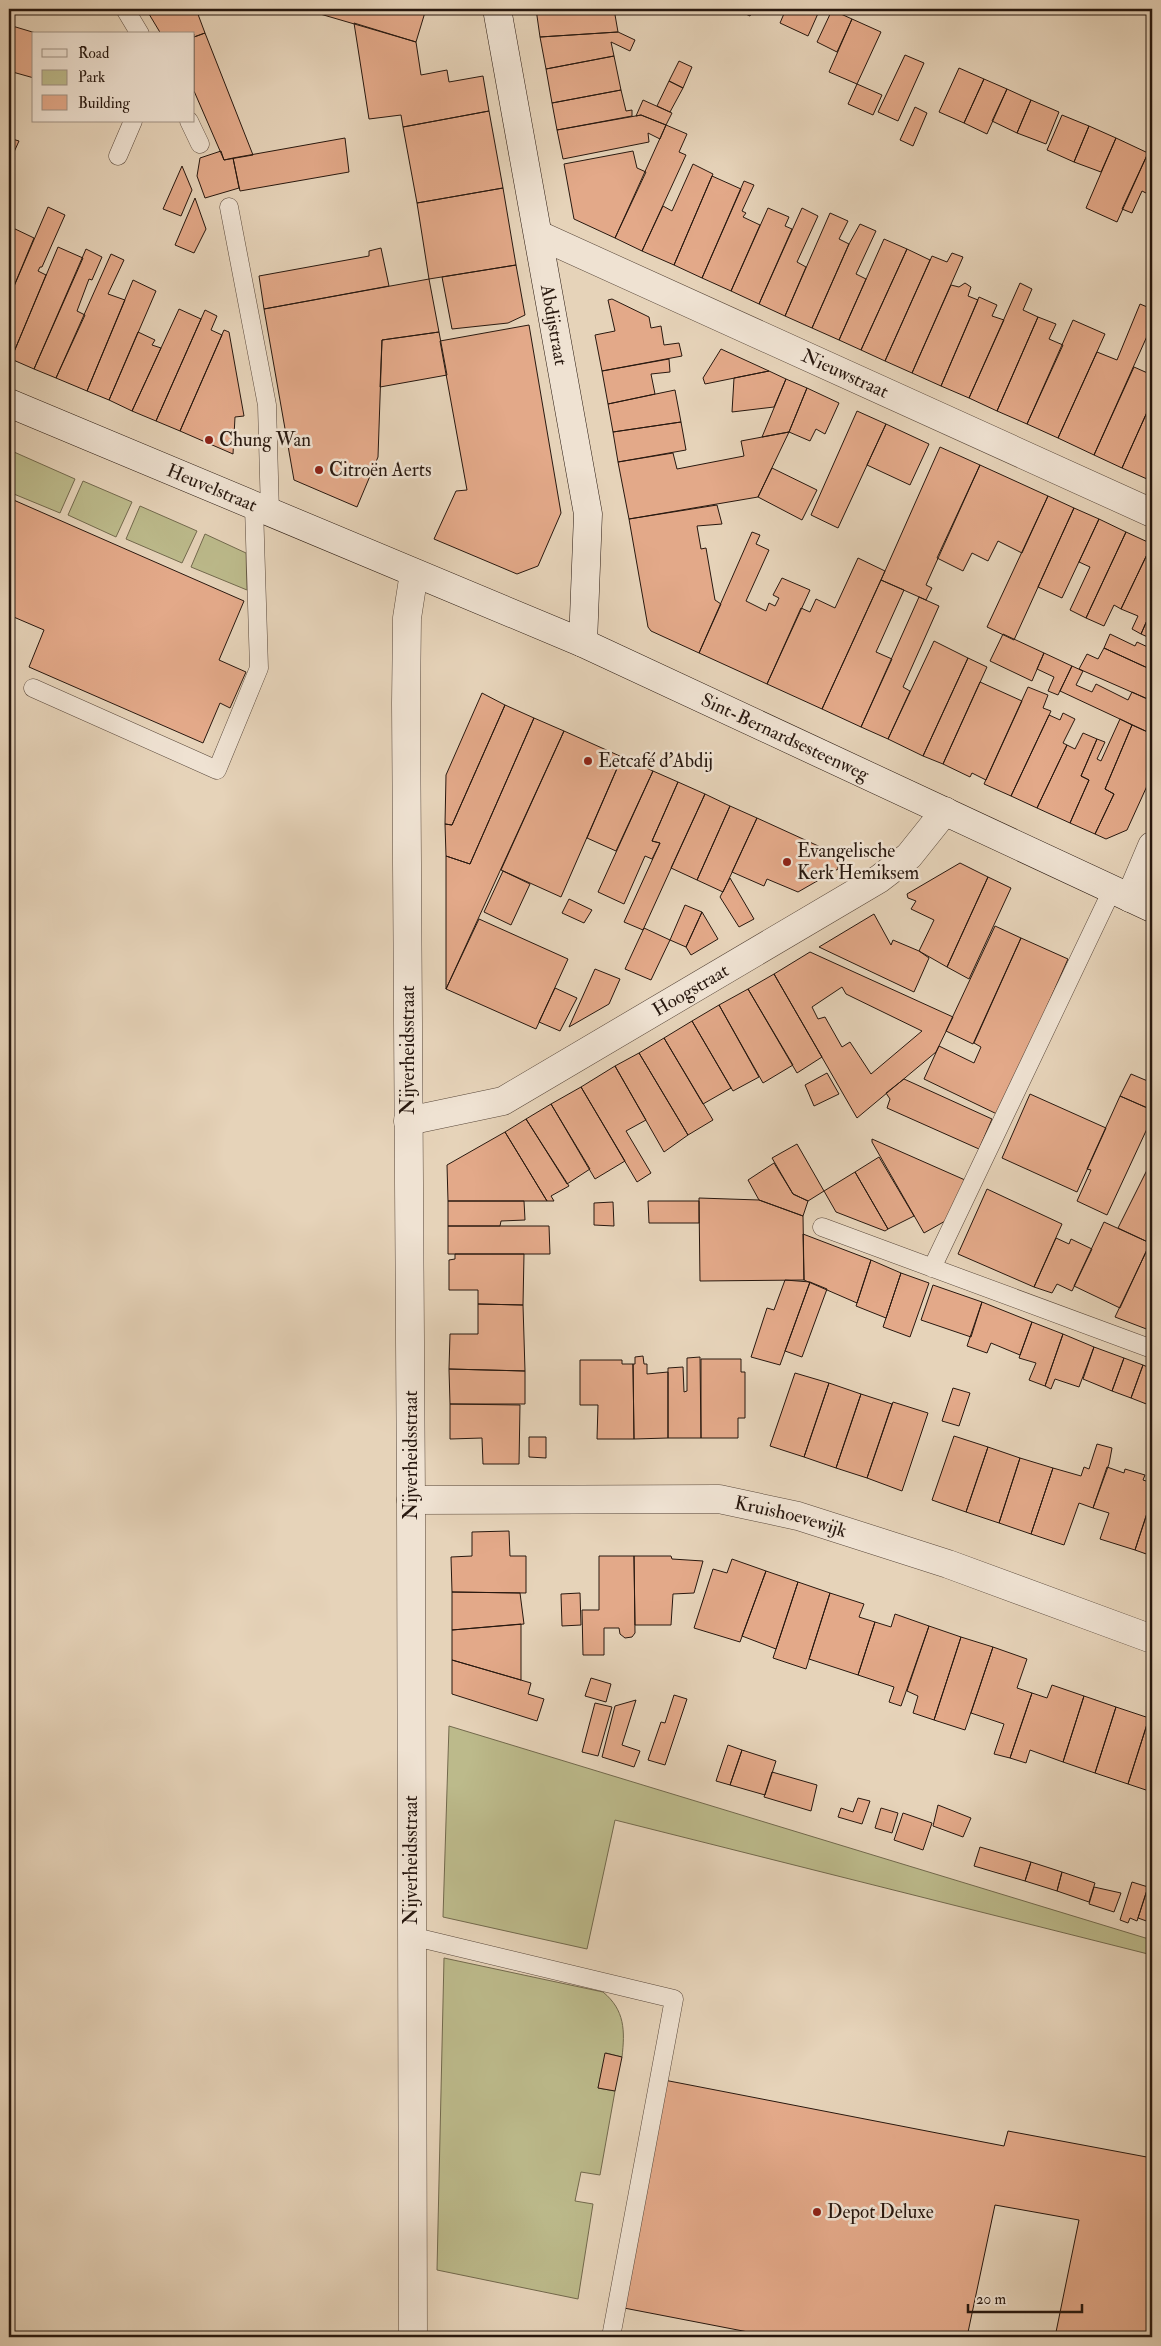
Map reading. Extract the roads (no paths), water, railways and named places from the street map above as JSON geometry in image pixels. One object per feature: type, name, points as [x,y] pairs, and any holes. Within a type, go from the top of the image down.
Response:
[{"type":"street","name":"Abdijstraat","points":[[497,9],[588,514],[583,643]]},
{"type":"street","name":"Nieuwstraat","points":[[538,235],[1152,513]]},
{"type":"street","name":"Heuvelstraat","points":[[9,403],[414,574]]},
{"type":"street","name":"Sint-Bernardsesteenweg","points":[[414,574],[583,643],[1131,899]]},
{"type":"street","name":"Nijverheidsstraat","points":[[413,2337],[411,1936],[412,1500],[408,1121],[407,626],[414,574]]},
{"type":"street","name":"Hoogstraat","points":[[408,1121],[503,1101],[879,879],[909,856],[945,811]]},
{"type":"street","points":[[1131,899],[1152,846]]},
{"type":"street","name":"Kruishoevewijk","points":[[412,1500],[719,1499],[816,1522],[948,1564],[1152,1639]]},
{"type":"lane","points":[[125,9],[139,32]]},
{"type":"lane","points":[[118,156],[133,122]]},
{"type":"lane","points":[[189,122],[200,144]]},
{"type":"lane","points":[[33,688],[217,770],[259,668],[262,510],[267,405],[229,208]]},
{"type":"lane","points":[[932,1268],[1131,899]]},
{"type":"lane","points":[[822,1227],[1152,1349]]},
{"type":"lane","points":[[411,1936],[674,1999],[611,2337]]},
{"type":"place","name":"Chung Wan","points":[[209,440]]},
{"type":"place","name":"Citroën Aerts","points":[[319,470]]},
{"type":"place","name":"Eetcafé d'Abdij","points":[[588,761]]},
{"type":"place","name":"Evangelische Kerk Hemiksem","points":[[787,862]]},
{"type":"place","name":"Depot Deluxe","points":[[817,2212]]}]
